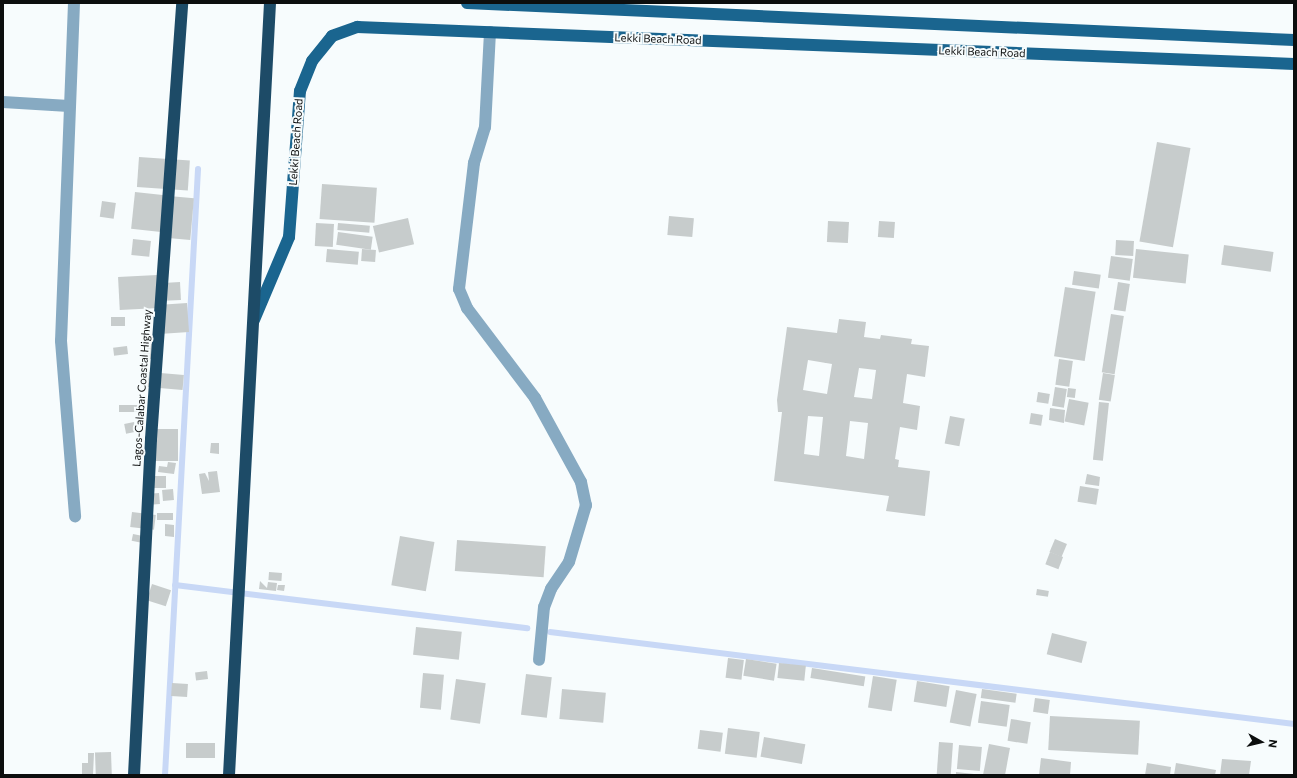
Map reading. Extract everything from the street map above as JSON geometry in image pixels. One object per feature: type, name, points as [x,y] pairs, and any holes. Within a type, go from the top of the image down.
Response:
[{"type":"highway","name":"Lagos-Calabar Coastal Highway","points":[[134,775],[151,439],[182,3]]},
{"type":"highway","points":[[229,775],[251,326],[270,3]]},
{"type":"main road","points":[[467,3],[1294,40]]},
{"type":"main road","name":"Lekki Beach Road","points":[[251,326],[289,237],[300,91],[312,61],[332,36],[358,27],[1294,64]]},
{"type":"street","points":[[74,3],[61,341],[75,516]]},
{"type":"street","points":[[490,32],[485,127],[474,163],[459,289],[467,308],[535,398],[581,482],[586,505],[569,562],[551,589],[544,607],[539,660]]},
{"type":"street","points":[[3,102],[69,106]]},
{"type":"building","points":[[1157,142],[1190,148],[1173,247],[1139,241]]},
{"type":"building","points":[[139,157],[190,161],[188,190],[137,187]]},
{"type":"building","points":[[322,184],[377,188],[374,223],[320,219]]},
{"type":"building","points":[[135,192],[165,195],[161,232],[131,229]]},
{"type":"building","points":[[169,196],[194,198],[190,240],[165,238]]},
{"type":"building","points":[[102,201],[116,203],[114,219],[100,217]]},
{"type":"building","points":[[669,216],[694,218],[692,237],[667,235]]},
{"type":"building","points":[[408,218],[414,244],[379,252],[373,226]]},
{"type":"building","points":[[828,221],[849,222],[848,243],[827,242]]},
{"type":"building","points":[[879,221],[895,222],[894,238],[878,237]]},
{"type":"building","points":[[316,223],[334,224],[333,247],[315,246]]},
{"type":"building","points":[[338,223],[370,226],[369,233],[337,230]]},
{"type":"building","points":[[338,232],[373,237],[371,250],[336,245]]},
{"type":"building","points":[[133,239],[151,241],[149,257],[131,255]]},
{"type":"building","points":[[1116,240],[1134,241],[1133,256],[1115,255]]},
{"type":"building","points":[[1224,245],[1274,252],[1271,272],[1221,265]]},
{"type":"building","points":[[327,249],[359,252],[358,265],[326,262]]},
{"type":"building","points":[[362,249],[376,250],[375,262],[361,261]]},
{"type":"building","points":[[1136,249],[1189,255],[1186,283],[1133,278]]},
{"type":"building","points":[[1111,256],[1133,259],[1130,281],[1108,278]]},
{"type":"building","points":[[1074,271],[1101,275],[1099,289],[1072,285]]},
{"type":"building","points":[[157,275],[159,308],[120,310],[118,277]]},
{"type":"building","points":[[180,282],[181,300],[164,301],[163,283]]},
{"type":"building","points":[[1118,282],[1130,284],[1125,312],[1114,310]]},
{"type":"building","points":[[1065,287],[1096,292],[1085,361],[1054,356]]},
{"type":"building","points":[[187,303],[189,332],[163,334],[161,305]]},
{"type":"building","points":[[1111,314],[1124,316],[1115,374],[1102,372]]},
{"type":"building","points":[[111,317],[125,317],[125,326],[111,326]]},
{"type":"building","points":[[839,319],[866,322],[864,337],[880,339],[881,335],[912,339],[911,344],[929,346],[925,377],[907,374],[903,403],[920,406],[917,430],[900,427],[895,459],[899,460],[898,467],[930,471],[925,516],[886,511],[889,496],[774,481],[782,412],[778,412],[777,400],[787,327],[837,333]],"holes":[[[808,360],[832,364],[827,394],[803,390]],[[859,368],[876,370],[872,399],[854,397]],[[808,416],[823,417],[819,456],[804,454]],[[850,421],[868,423],[864,459],[846,456]]]},
{"type":"building","points":[[155,343],[159,356],[146,360],[142,347]]},
{"type":"building","points":[[127,346],[128,354],[114,356],[113,348]]},
{"type":"building","points":[[1059,359],[1073,361],[1069,387],[1055,385]]},
{"type":"building","points":[[149,372],[184,375],[183,390],[148,387]]},
{"type":"building","points":[[1103,373],[1115,375],[1111,402],[1099,400]]},
{"type":"building","points":[[1055,387],[1067,389],[1064,408],[1052,406]]},
{"type":"building","points":[[1068,388],[1076,389],[1075,398],[1067,397]]},
{"type":"building","points":[[1038,392],[1050,394],[1048,404],[1036,402]]},
{"type":"building","points":[[1069,399],[1089,403],[1084,425],[1065,422]]},
{"type":"building","points":[[1099,402],[1109,403],[1103,461],[1093,460]]},
{"type":"building","points":[[119,405],[143,405],[143,412],[119,412]]},
{"type":"building","points":[[1050,408],[1065,410],[1064,423],[1049,420]]},
{"type":"building","points":[[1031,413],[1043,415],[1041,426],[1029,424]]},
{"type":"building","points":[[950,416],[965,419],[959,446],[945,443]]},
{"type":"building","points":[[134,422],[136,432],[126,434],[124,424]]},
{"type":"building","points":[[151,429],[178,429],[178,461],[151,461]]},
{"type":"building","points":[[211,443],[219,443],[219,454],[210,453]]},
{"type":"building","points":[[168,462],[176,463],[174,474],[158,472],[159,466],[167,467]]},
{"type":"building","points":[[217,471],[220,492],[202,494],[199,474],[205,473],[209,481],[208,472]]},
{"type":"building","points":[[1087,474],[1100,477],[1099,486],[1085,484]]},
{"type":"building","points":[[153,476],[166,476],[166,488],[153,488]]},
{"type":"building","points":[[1080,486],[1099,489],[1096,505],[1077,502]]},
{"type":"building","points":[[173,489],[174,500],[163,501],[162,490]]},
{"type":"building","points":[[159,493],[160,504],[150,505],[149,494]]},
{"type":"building","points":[[132,512],[156,515],[154,530],[130,527]]},
{"type":"building","points":[[157,513],[173,513],[173,520],[157,520]]},
{"type":"building","points":[[165,524],[174,525],[174,537],[165,536]]},
{"type":"building","points":[[133,534],[143,536],[141,543],[132,541]]},
{"type":"building","points":[[400,536],[434,542],[426,591],[391,585]]},
{"type":"building","points":[[1055,539],[1067,544],[1061,557],[1050,552]]},
{"type":"building","points":[[457,540],[546,546],[544,577],[455,571]]},
{"type":"building","points":[[1050,552],[1063,557],[1058,569],[1045,564]]},
{"type":"building","points":[[269,572],[282,573],[281,581],[268,580]]},
{"type":"building","points":[[260,581],[267,588],[268,582],[277,583],[276,591],[259,589]]},
{"type":"building","points":[[152,584],[171,590],[166,606],[147,600]]},
{"type":"building","points":[[278,585],[285,585],[284,591],[277,590]]},
{"type":"building","points":[[1037,589],[1049,591],[1048,597],[1036,595]]},
{"type":"building","points":[[416,627],[462,632],[459,660],[413,655]]},
{"type":"building","points":[[1052,633],[1087,642],[1082,663],[1047,654]]},
{"type":"building","points":[[728,658],[744,660],[741,680],[726,678]]},
{"type":"building","points":[[746,659],[777,664],[774,681],[743,676]]},
{"type":"building","points":[[779,663],[806,666],[804,681],[777,678]]},
{"type":"building","points":[[812,668],[865,676],[864,686],[810,678]]},
{"type":"building","points":[[207,671],[208,679],[196,680],[195,672]]},
{"type":"building","points":[[423,673],[444,675],[441,710],[420,708]]},
{"type":"building","points":[[526,674],[552,677],[547,718],[521,715]]},
{"type":"building","points":[[873,676],[897,680],[892,711],[868,708]]},
{"type":"building","points":[[456,679],[486,683],[480,724],[450,720]]},
{"type":"building","points":[[917,681],[950,686],[946,707],[914,702]]},
{"type":"building","points":[[172,683],[188,684],[187,697],[171,696]]},
{"type":"building","points":[[562,689],[606,693],[603,723],[559,719]]},
{"type":"building","points":[[982,689],[1017,694],[1015,703],[981,698]]},
{"type":"building","points":[[956,690],[977,694],[970,726],[950,722]]},
{"type":"building","points":[[1035,698],[1050,700],[1048,714],[1033,712]]},
{"type":"building","points":[[981,701],[1010,705],[1007,727],[978,723]]},
{"type":"building","points":[[1050,716],[1140,721],[1138,755],[1048,750]]},
{"type":"building","points":[[1011,719],[1031,722],[1027,744],[1008,741]]},
{"type":"building","points":[[728,728],[760,732],[757,758],[725,754]]},
{"type":"building","points":[[700,730],[723,733],[721,752],[698,749]]},
{"type":"building","points":[[764,737],[805,744],[802,764],[761,757]]},
{"type":"building","points":[[939,742],[953,743],[951,775],[937,775]]},
{"type":"building","points":[[186,743],[215,743],[215,758],[186,758]]},
{"type":"building","points":[[989,744],[1010,748],[1005,775],[983,775]]},
{"type":"building","points":[[959,745],[982,747],[980,771],[957,769]]},
{"type":"building","points":[[111,752],[112,775],[96,775],[95,753]]},
{"type":"building","points":[[88,753],[94,753],[93,775],[82,775],[82,763],[88,763]]},
{"type":"building","points":[[1041,758],[1071,762],[1070,775],[1039,775]]},
{"type":"building","points":[[1222,759],[1251,761],[1249,775],[1220,775]]},
{"type":"building","points":[[1147,763],[1171,767],[1170,775],[1145,775]]},
{"type":"building","points":[[1176,763],[1216,770],[1215,775],[1174,775]]},
{"type":"building","points":[[956,772],[974,774],[974,775],[956,775]]},
{"type":"waterway","points":[[165,775],[198,169]]},
{"type":"waterway","points":[[175,585],[527,628]]},
{"type":"waterway","points":[[550,632],[1294,724]]}]
